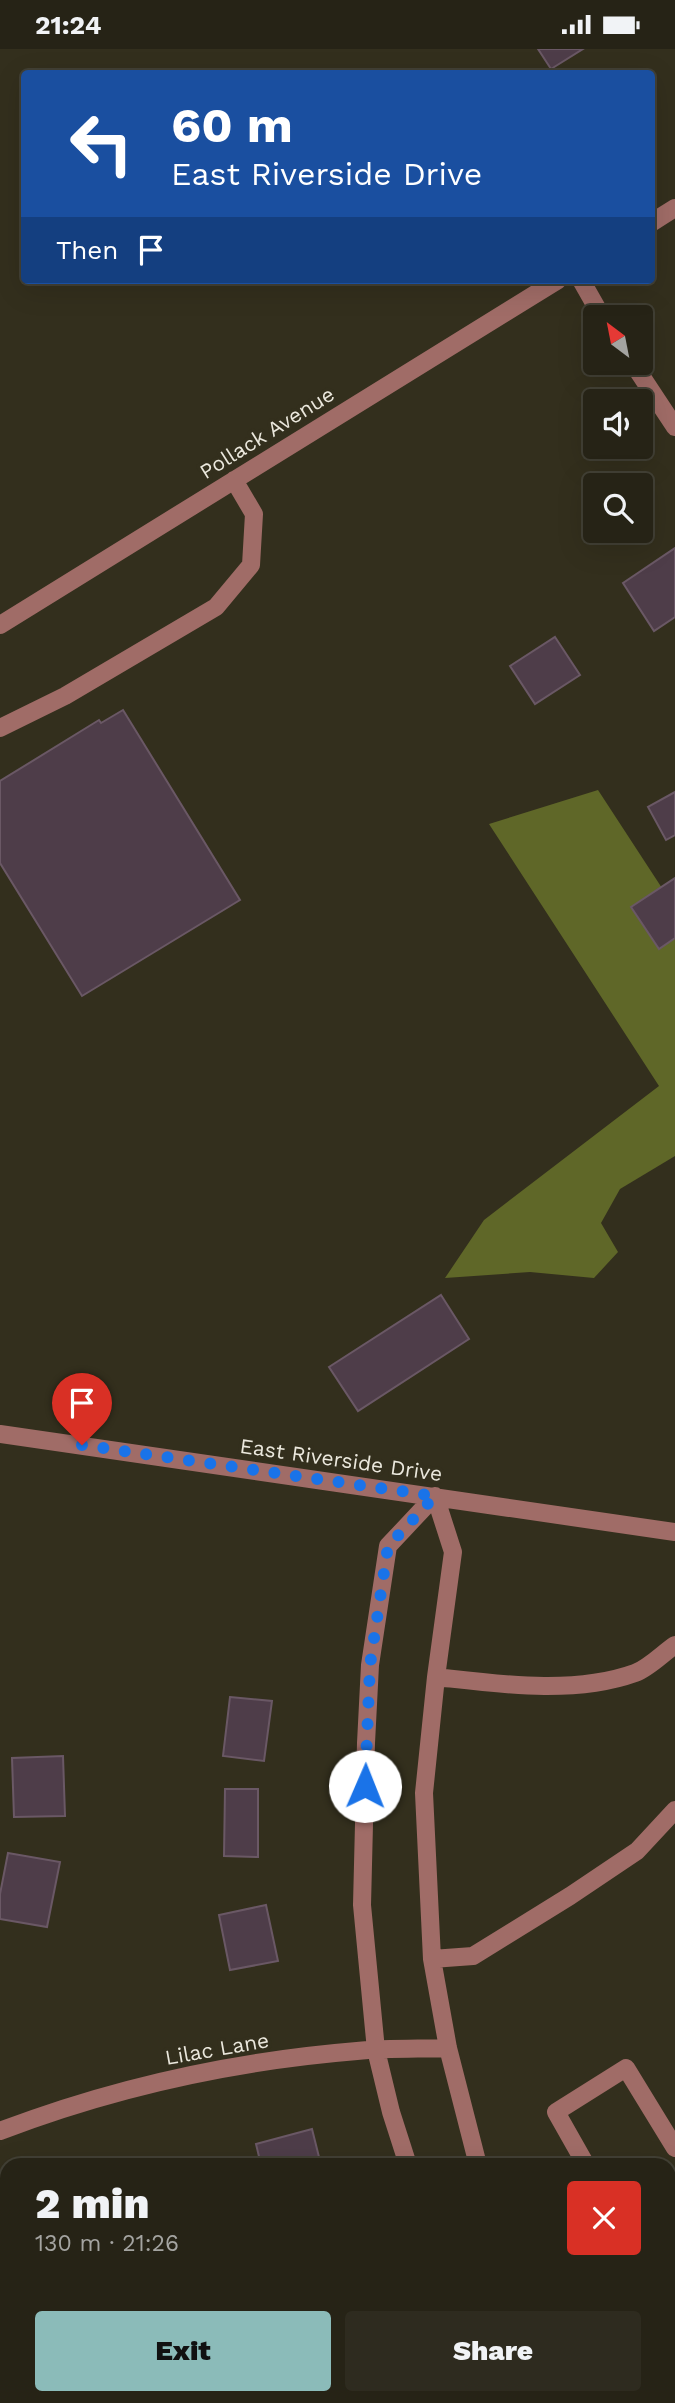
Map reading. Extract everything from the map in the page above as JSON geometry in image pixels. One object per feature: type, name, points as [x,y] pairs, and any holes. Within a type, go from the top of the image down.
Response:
[{"type":"street","points":[[655,220],[675,208]]},
{"type":"street","name":"Pollack Avenue","points":[[0,625],[552,284]]},
{"type":"street","points":[[583,284],[596,305]]},
{"type":"street","points":[[641,375],[675,427]]},
{"type":"street","points":[[0,728],[65,697],[216,607],[251,565],[254,514],[234,480]]},
{"type":"street","name":"East Riverside Drive","points":[[0,1434],[675,1532]]},
{"type":"street","points":[[406,2158],[376,2050],[362,1905],[366,1743],[370,1665],[388,1546],[435,1496],[453,1552],[424,1793],[432,1959],[448,2048],[476,2158]]},
{"type":"street","points":[[436,1677],[512,1685],[577,1685],[637,1672],[675,1644]]},
{"type":"street","points":[[432,1959],[473,1956],[638,1851],[675,1810]]},
{"type":"street","name":"Lilac Lane","points":[[0,2131],[41,2115],[131,2088],[211,2070],[359,2050],[448,2048]]},
{"type":"street","points":[[582,2158],[556,2112],[626,2067],[675,2148]]},
{"type":"green space","points":[[598,790],[675,908],[675,1156],[620,1189],[601,1223],[618,1252],[594,1278],[530,1272],[445,1278],[484,1220],[659,1086],[489,824]]},
{"type":"building","points":[[538,49],[583,49],[551,69]]},
{"type":"building","points":[[675,548],[675,617],[654,631],[623,583]]},
{"type":"building","points":[[555,637],[580,675],[535,704],[510,666]]},
{"type":"building","points":[[123,710],[240,900],[82,996],[0,863],[0,781],[99,720],[101,723]]},
{"type":"building","points":[[675,792],[675,835],[666,840],[648,807]]},
{"type":"building","points":[[675,878],[675,938],[659,949],[631,907]]},
{"type":"building","points":[[441,1295],[469,1339],[358,1411],[329,1367]]},
{"type":"building","points":[[230,1697],[272,1701],[264,1761],[223,1756]]},
{"type":"building","points":[[63,1756],[65,1816],[14,1817],[12,1758]]},
{"type":"building","points":[[225,1789],[258,1789],[258,1857],[224,1856]]},
{"type":"building","points":[[8,1853],[60,1862],[47,1927],[0,1919],[0,1894]]},
{"type":"building","points":[[266,1905],[278,1961],[230,1970],[219,1915]]},
{"type":"building","points":[[312,2129],[319,2158],[259,2158],[256,2144]]},
{"type":"route","points":[[82,1445],[435,1496],[388,1546],[370,1665],[365,1786]]}]
